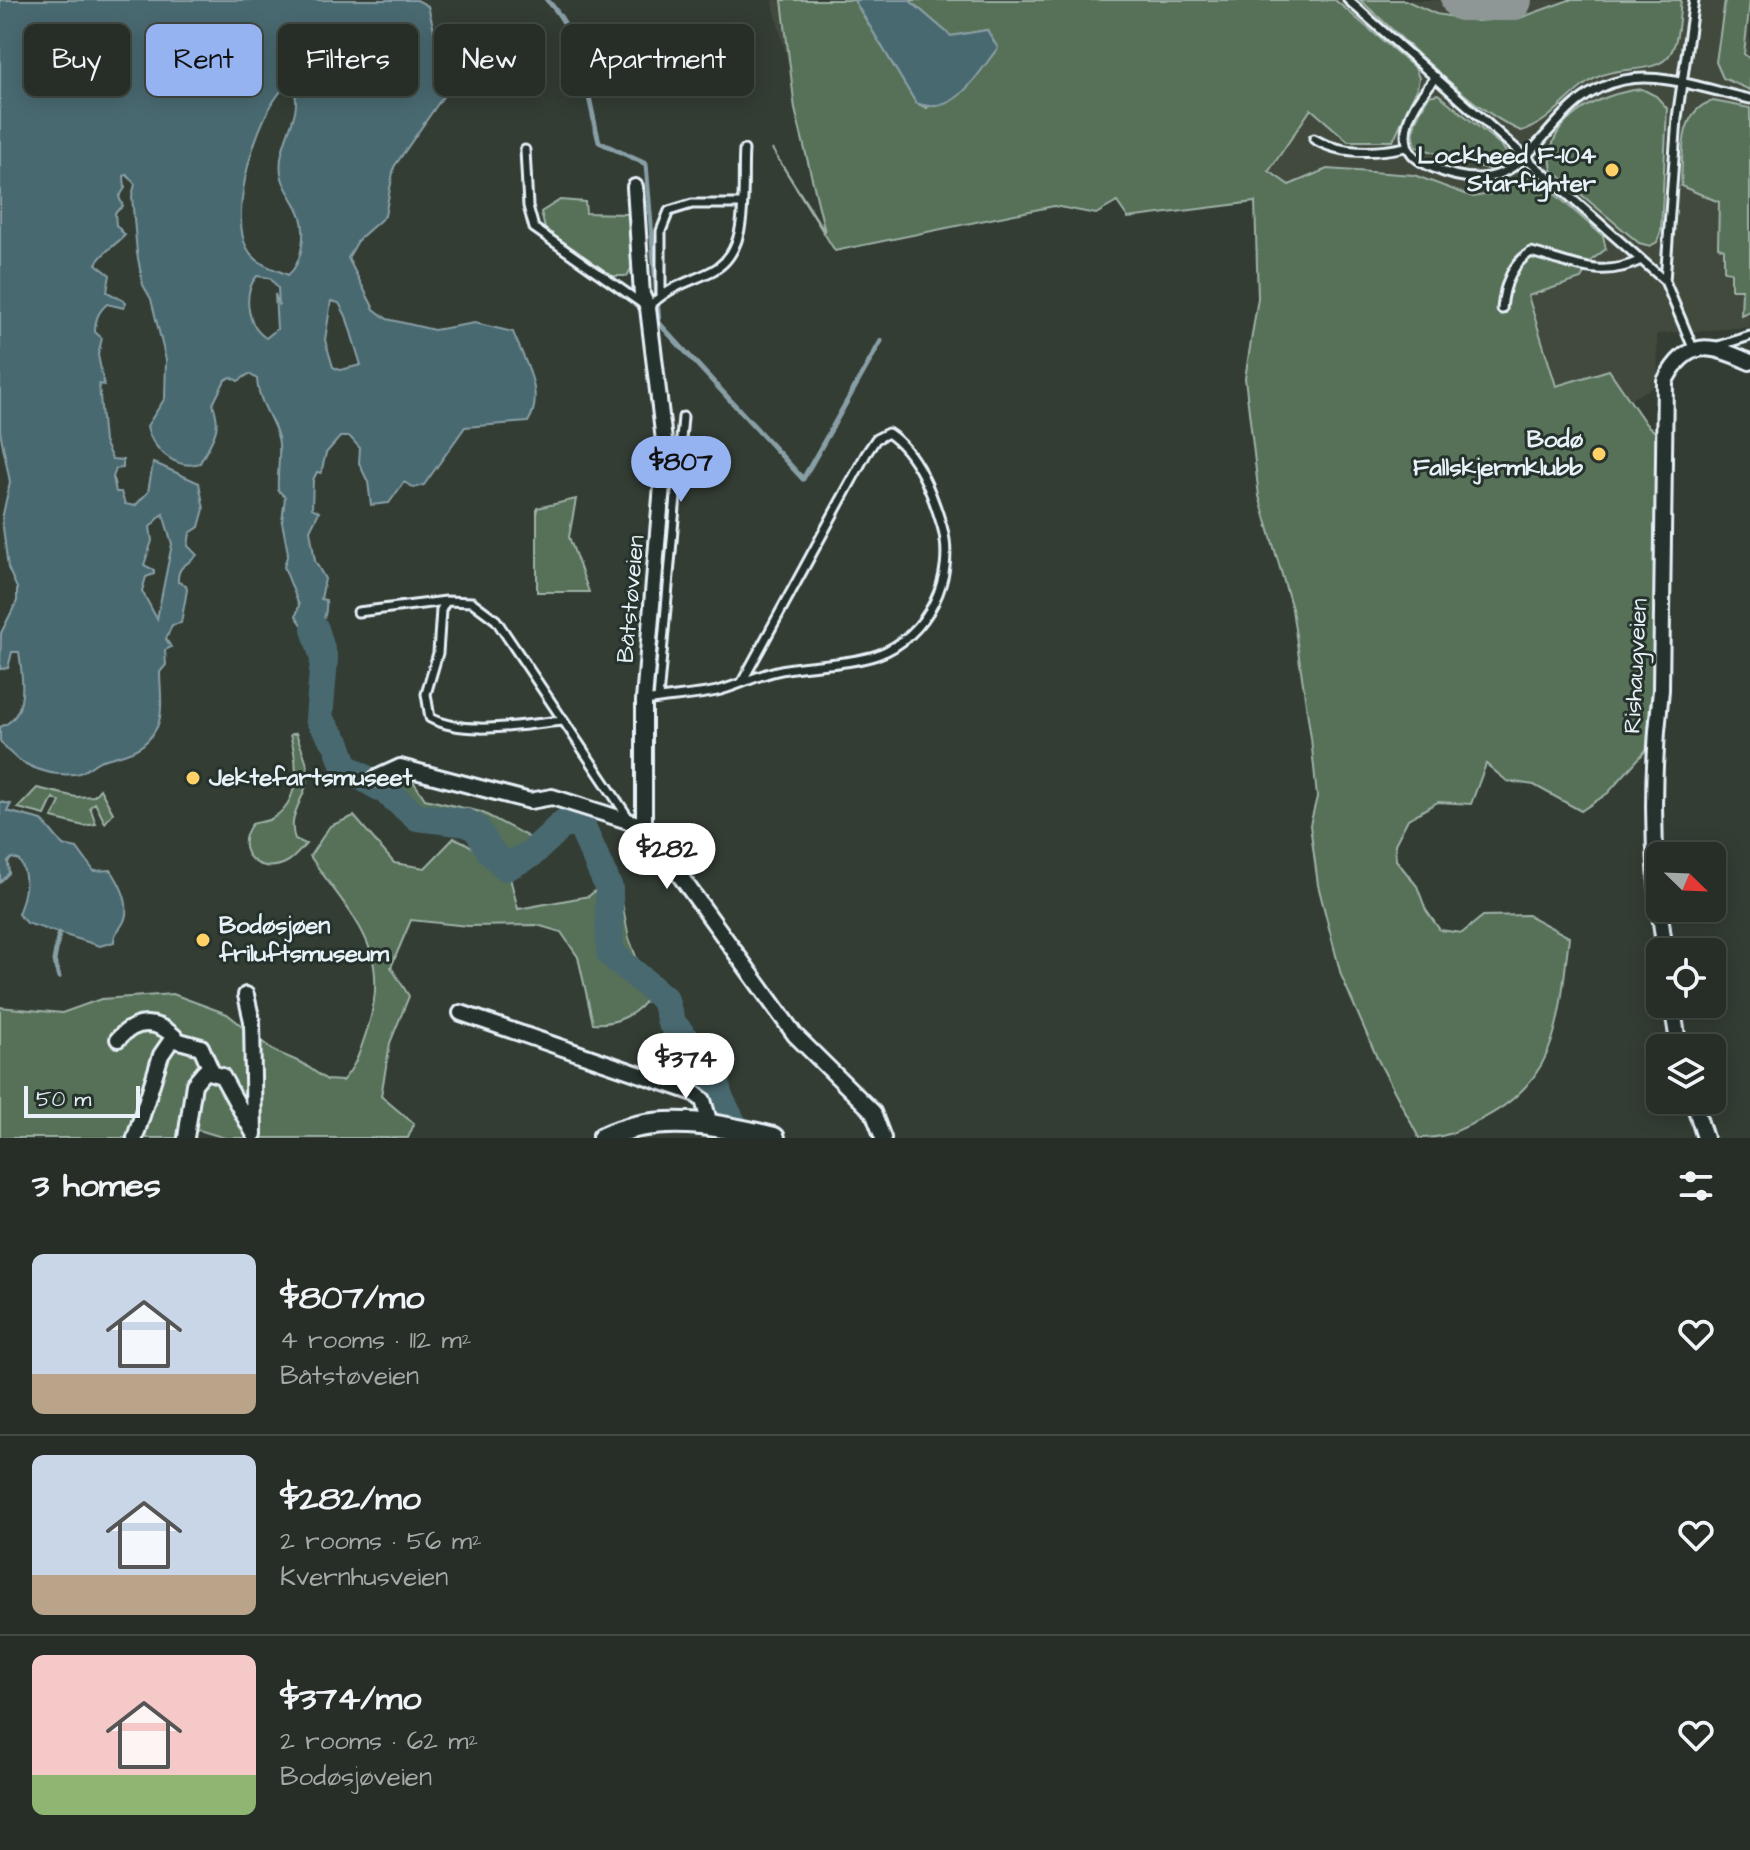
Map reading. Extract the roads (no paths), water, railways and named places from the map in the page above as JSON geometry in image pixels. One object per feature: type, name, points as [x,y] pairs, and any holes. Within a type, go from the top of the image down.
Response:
[{"type":"street","name":"Båtstøveien","points":[[635,187],[642,295],[648,308],[665,449],[651,700],[637,823]]},
{"type":"street","points":[[1693,348],[1711,348],[1750,362]]},
{"type":"street","name":"Rishaugveien","points":[[1663,938],[1659,915],[1655,740],[1661,690],[1665,381],[1676,361],[1693,348]]},
{"type":"street","points":[[376,778],[400,767],[530,801],[552,797],[637,823],[795,1035],[873,1112],[883,1138]]},
{"type":"street","points":[[246,995],[252,1021],[254,1135]]},
{"type":"street","points":[[461,1013],[694,1093],[703,1100],[710,1124]]},
{"type":"street","points":[[118,1039],[129,1027],[143,1023],[160,1026],[177,1039],[201,1047],[211,1070],[222,1076],[254,1135]]},
{"type":"street","points":[[135,1138],[161,1055],[172,1039],[177,1039]]},
{"type":"street","points":[[186,1138],[196,1078],[200,1072],[211,1070]]},
{"type":"street","points":[[1697,1114],[1705,1138]]},
{"type":"street","points":[[603,1138],[640,1125],[710,1124],[774,1138]]},
{"type":"lane","points":[[1348,0],[1665,281],[1693,348]]},
{"type":"lane","points":[[1665,281],[1677,118],[1694,0]]},
{"type":"lane","points":[[1436,77],[1413,110],[1406,129],[1406,147],[1417,160],[1436,169],[1486,180],[1505,175],[1572,106],[1599,88],[1624,80],[1650,78],[1750,99]]},
{"type":"lane","points":[[1314,139],[1345,150],[1387,151],[1406,147]]},
{"type":"lane","points":[[525,150],[528,206],[534,228],[648,308],[661,293],[727,260],[740,233],[744,150]]},
{"type":"lane","points":[[661,293],[661,231],[669,211],[692,204],[740,204]]},
{"type":"lane","points":[[1502,309],[1504,290],[1518,260],[1531,252],[1600,271],[1621,270],[1641,260]]},
{"type":"lane","points":[[1711,348],[1750,336]]},
{"type":"lane","points":[[683,417],[651,700],[717,691],[778,671],[875,656],[901,644],[935,601],[944,580],[947,553],[943,531],[917,466],[900,441],[888,433],[876,439],[742,682]]},
{"type":"lane","points":[[446,601],[441,610],[438,653],[426,694],[430,718],[442,724],[467,727],[563,721]]},
{"type":"lane","points":[[358,612],[446,601],[472,602],[485,609],[637,823]]},
{"type":"water","points":[[0,0],[417,0],[428,6],[434,30],[434,96],[443,96],[394,167],[385,216],[359,239],[348,258],[374,309],[387,319],[434,330],[475,323],[513,332],[534,389],[533,411],[528,422],[465,427],[424,485],[414,488],[404,482],[389,503],[371,505],[368,482],[359,463],[360,448],[350,437],[340,437],[326,453],[321,473],[317,472],[313,480],[312,508],[319,512],[310,530],[315,561],[325,579],[321,599],[326,600],[326,608],[318,628],[305,629],[296,616],[299,605],[284,567],[288,553],[282,522],[285,497],[278,490],[278,437],[257,379],[249,374],[238,381],[231,377],[225,380],[213,404],[217,427],[200,463],[191,465],[174,461],[159,449],[149,434],[147,426],[165,398],[166,360],[151,299],[143,285],[137,253],[132,196],[135,184],[127,175],[124,176],[125,188],[119,197],[123,206],[115,213],[116,225],[125,235],[96,264],[110,275],[107,292],[126,302],[124,308],[107,304],[99,313],[95,328],[102,338],[98,355],[104,385],[99,384],[104,442],[112,459],[123,460],[123,468],[116,469],[113,477],[116,492],[121,492],[125,504],[135,506],[148,492],[153,463],[199,483],[204,509],[199,527],[190,533],[188,546],[197,555],[181,568],[178,576],[178,582],[186,585],[187,590],[181,623],[172,625],[166,639],[171,647],[165,650],[166,665],[160,672],[161,707],[157,727],[141,746],[102,760],[79,773],[54,773],[33,767],[14,756],[0,741],[0,727],[16,715],[22,696],[19,652],[12,652],[8,668],[0,669],[1,633],[17,601],[17,588],[8,568],[2,519],[10,482],[0,431]],"holes":[[[278,24],[418,24],[418,96],[295,96],[296,109],[280,166],[284,183],[301,217],[303,231],[300,256],[288,275],[255,258],[247,248],[242,232],[243,189],[248,165],[264,119],[278,96]],[[257,276],[270,278],[278,288],[279,306],[275,294],[277,329],[266,338],[254,326],[249,309],[249,291]],[[331,301],[339,303],[346,316],[361,365],[340,370],[333,367],[325,340]],[[163,514],[172,544],[157,619],[142,591],[146,577],[154,574],[154,570],[144,565],[152,541],[150,527]]]},
{"type":"water","points":[[854,0],[909,0],[951,36],[987,30],[998,48],[973,81],[954,99],[942,105],[916,103]]},
{"type":"water","points":[[0,802],[11,804],[7,811],[42,820],[63,845],[77,848],[94,871],[111,870],[126,904],[125,918],[114,942],[100,946],[26,923],[18,914],[25,880],[19,860],[12,858],[8,862],[9,873],[0,882]]},
{"type":"waterway","points":[[547,0],[559,14],[576,48],[599,142],[646,164],[659,323],[803,479],[881,341]]},
{"type":"waterway","points":[[315,629],[324,659],[319,719],[337,744],[345,767],[385,790],[417,817],[467,823],[477,829],[490,851],[506,867],[531,854],[564,823],[581,825],[609,888],[610,953],[665,1000],[671,1022],[715,1074],[718,1095],[740,1138]]},
{"type":"waterway","points":[[59,933],[54,961],[59,977]]},
{"type":"place","name":"Lockheed F-104 Starfighter","points":[[1612,170]]},
{"type":"place","name":"Bodø Fallskjermklubb","points":[[1599,454]]},
{"type":"place","name":"Jektefartsmuseet","points":[[193,778]]},
{"type":"place","name":"Bodøsjøen friluftsmuseum","points":[[203,940]]}]
